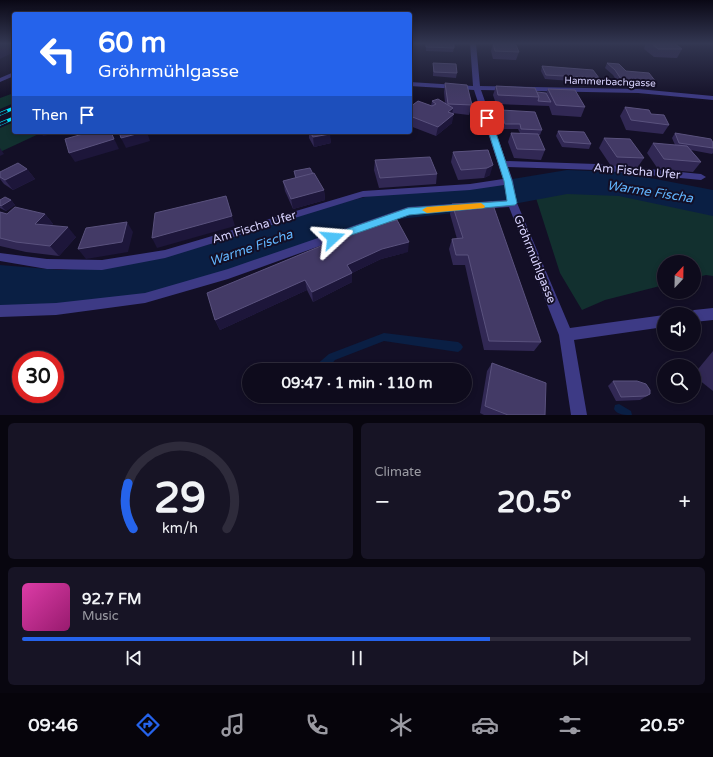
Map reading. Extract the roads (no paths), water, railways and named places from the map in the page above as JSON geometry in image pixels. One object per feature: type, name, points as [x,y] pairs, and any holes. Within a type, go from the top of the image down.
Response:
[{"type":"street","name":"Gröhrmühlgasse","points":[[475,62],[477,88],[508,181],[512,203],[566,336],[578,415]]},
{"type":"street","points":[[0,80],[12,75]]},
{"type":"street","name":"Hammerbachgasse","points":[[412,84],[477,88],[638,91],[713,98]]},
{"type":"street","name":"Am Fischa Ufer","points":[[502,164],[596,167],[701,177]]},
{"type":"street","name":"Am Fischa Ufer","points":[[0,257],[47,264],[102,265],[165,254],[363,194],[470,187],[508,181]]},
{"type":"street","points":[[0,311],[56,309],[145,298],[228,274],[408,211],[512,203]]},
{"type":"street","points":[[701,315],[713,314]]},
{"type":"street","points":[[566,336],[657,322]]},
{"type":"waterway","name":"Warme Fischa","points":[[0,285],[60,290],[113,286],[154,278],[207,263],[351,214],[381,207],[482,197],[567,182],[619,184],[713,203]]},
{"type":"waterway","points":[[326,363],[332,357],[384,337],[458,347]]},
{"type":"waterway","points":[[619,409],[627,415]]},
{"type":"railway","points":[[0,114],[12,109]]},
{"type":"railway","points":[[0,124],[12,119]]}]
